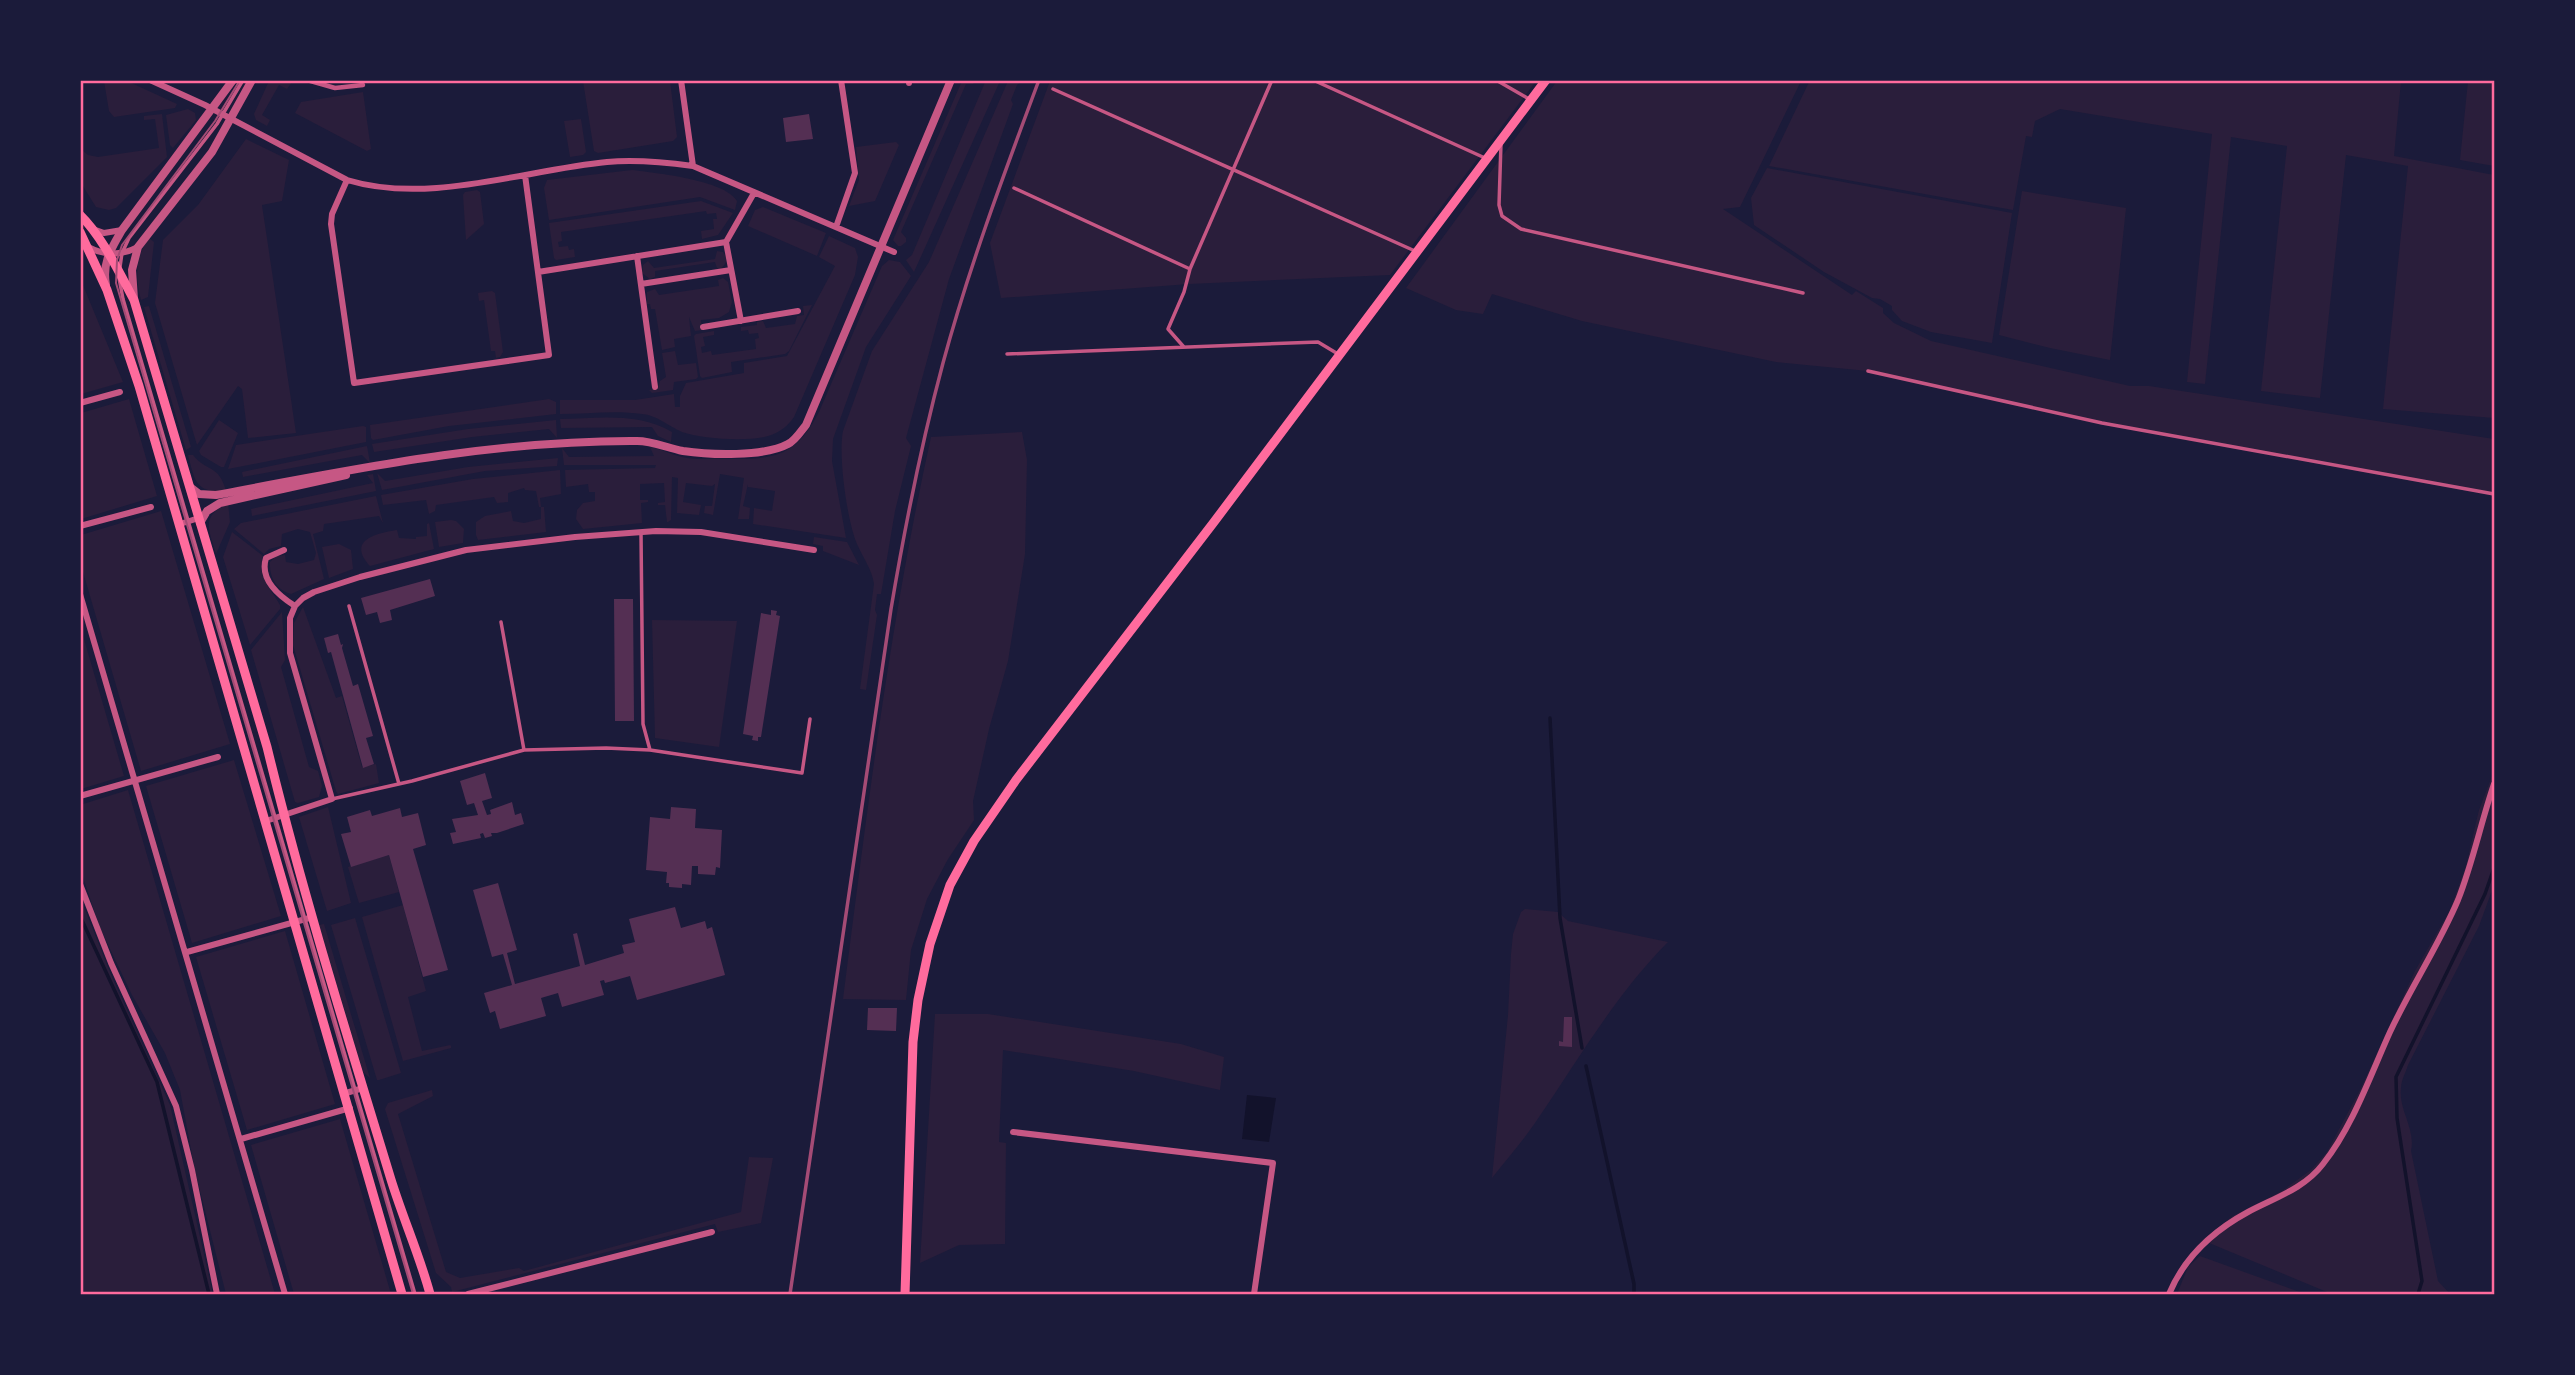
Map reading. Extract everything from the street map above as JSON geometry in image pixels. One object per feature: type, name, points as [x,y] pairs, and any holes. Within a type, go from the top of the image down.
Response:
[{"type":"main road","points":[[905,1294],[914,1029],[930,944],[950,885],[974,841],[1016,780],[1546,80]]},
{"type":"main road","points":[[80,215],[108,254],[134,300],[189,486],[230,704],[275,818],[355,1091],[430,1294]]},
{"type":"main road","points":[[80,232],[107,290],[139,386],[194,521],[267,747],[275,818],[355,1091],[350,1108],[402,1294]]},
{"type":"street","points":[[150,80],[213,109],[347,180],[376,187],[423,188],[608,162],[658,161],[693,166],[894,252]]},
{"type":"street","points":[[107,290],[104,273],[108,254],[122,230],[233,80]]},
{"type":"street","points":[[134,300],[132,270],[138,247],[207,159],[228,117],[252,80]]},
{"type":"street","points":[[307,80],[335,88],[363,85]]},
{"type":"street","points":[[681,80],[693,166]]},
{"type":"street","points":[[836,227],[855,173],[841,80]]},
{"type":"street","points":[[189,486],[199,494],[216,495],[459,453],[579,442],[640,440],[680,450],[726,453],[767,451],[790,444],[806,425],[951,80]]},
{"type":"street","points":[[347,180],[332,214],[331,224],[354,383],[549,355],[525,175]]},
{"type":"street","points":[[741,321],[726,242],[754,192]]},
{"type":"street","points":[[90,227],[104,233],[122,230]]},
{"type":"street","points":[[538,272],[726,242]]},
{"type":"street","points":[[88,247],[108,254],[122,253],[138,247]]},
{"type":"street","points":[[637,256],[655,387]]},
{"type":"street","points":[[641,284],[731,270]]},
{"type":"street","points":[[703,327],[798,311]]},
{"type":"street","points":[[80,403],[120,392]]},
{"type":"street","points":[[194,521],[220,503],[330,480],[362,470]]},
{"type":"street","points":[[80,526],[151,508]]},
{"type":"street","points":[[275,818],[332,799],[290,653],[290,618],[295,606],[314,592],[466,550],[640,532],[701,532],[814,550]]},
{"type":"street","points":[[284,550],[266,558],[264,571],[271,586],[295,606]]},
{"type":"street","points":[[80,594],[285,1294]]},
{"type":"street","points":[[80,796],[218,757]]},
{"type":"street","points":[[2169,1294],[2176,1276],[2201,1245],[2248,1212],[2280,1198],[2300,1185],[2320,1167],[2338,1144],[2410,989],[2457,903],[2494,783]]},
{"type":"street","points":[[80,884],[111,963],[176,1107],[192,1170],[217,1294]]},
{"type":"street","points":[[187,952],[304,919]]},
{"type":"street","points":[[241,1139],[350,1108]]},
{"type":"street","points":[[1013,1132],[1273,1163],[1254,1294]]},
{"type":"street","points":[[468,1294],[712,1232]]},
{"type":"lane","points":[[194,521],[123,299],[119,272],[122,253],[139,224],[228,117],[243,80]]},
{"type":"lane","points":[[1183,346],[1168,329],[1184,292],[1190,269],[1272,80]]},
{"type":"lane","points":[[1313,80],[1487,159]]},
{"type":"lane","points":[[1496,80],[1531,100]]},
{"type":"lane","points":[[1053,89],[1417,252]]},
{"type":"lane","points":[[1502,139],[1499,205],[1502,216],[1521,229],[1803,293]]},
{"type":"lane","points":[[1014,188],[1190,269]]},
{"type":"lane","points":[[1007,354],[1318,342],[1340,355]]},
{"type":"lane","points":[[1868,371],[2102,422],[2494,494]]},
{"type":"lane","points":[[640,532],[643,724],[650,750]]},
{"type":"lane","points":[[349,606],[399,783]]},
{"type":"lane","points":[[501,622],[524,750]]},
{"type":"lane","points":[[332,799],[524,750],[650,750],[802,773],[810,719]]},
{"type":"lane","points":[[355,1091],[415,1294]]},
{"type":"shaded area","points":[[986,80],[1000,81],[914,272],[906,260],[912,255]]},
{"type":"shaded area","points":[[1810,80],[2401,81],[2394,156],[2494,175],[2494,418],[2383,409],[2408,166],[2346,155],[2320,398],[2261,391],[2287,146],[2231,137],[2205,384],[2187,382],[2212,134],[2060,109],[2035,121],[2032,137],[2026,136],[2013,210],[1769,166]]},
{"type":"shaded area","points":[[104,81],[127,81],[177,104],[175,108],[114,117],[109,111]]},
{"type":"shaded area","points":[[269,81],[292,82],[287,89],[279,85],[262,115],[270,120],[267,126],[256,120],[254,114]]},
{"type":"shaded area","points":[[583,81],[670,81],[677,137],[673,141],[598,153],[594,151]]},
{"type":"shaded area","points":[[962,81],[975,81],[973,84],[966,84],[901,232],[906,242],[898,246],[893,240]]},
{"type":"shaded area","points":[[1008,81],[1022,81],[1017,85],[1011,100],[1013,104],[949,279],[906,438],[911,446],[895,511],[881,594],[877,594],[877,615],[866,690],[860,689],[874,584],[853,534],[850,520],[844,488],[843,431],[872,351],[929,262]]},
{"type":"shaded area","points":[[1050,81],[1536,81],[1390,275],[1189,284],[1001,298],[990,243]]},
{"type":"shaded area","points":[[1557,81],[1801,81],[1740,207],[1723,209],[1852,295],[1856,291],[1883,308],[1883,313],[1894,323],[1931,341],[2130,386],[2149,386],[2494,439],[2494,494],[2102,423],[1868,371],[1776,362],[1582,321],[1492,294],[1483,314],[1456,310],[1406,288]]},
{"type":"shaded area","points":[[2468,81],[2494,81],[2494,166],[2460,160]]},
{"type":"shaded area","points":[[363,92],[371,149],[367,151],[295,113],[301,102]]},
{"type":"shaded area","points":[[188,109],[195,113],[196,120],[173,148],[170,145],[166,115]]},
{"type":"shaded area","points":[[162,114],[167,157],[116,208],[109,210],[96,207],[81,183],[81,149],[88,155],[98,157],[159,148],[155,119],[144,120],[144,116]]},
{"type":"shaded area","points":[[581,119],[586,152],[570,157],[564,121]]},
{"type":"shaded area","points":[[246,139],[289,160],[282,201],[262,205],[296,433],[248,438],[242,389],[238,386],[197,445],[155,303],[163,240],[198,205]]},
{"type":"shaded area","points":[[896,142],[899,145],[875,201],[849,206],[859,180],[856,147]]},
{"type":"shaded area","points":[[1767,168],[2012,213],[1992,343],[1931,332],[1902,321],[1892,310],[1892,306],[1824,272],[1754,225],[1751,198]]},
{"type":"shaded area","points":[[632,170],[689,179],[719,188],[737,201],[735,210],[700,197],[549,220],[544,188],[547,180]]},
{"type":"shaded area","points":[[2022,191],[2126,208],[2110,360],[1999,335]]},
{"type":"shaded area","points":[[465,192],[480,192],[484,224],[466,240],[463,195]]},
{"type":"shaded area","points":[[701,201],[733,213],[718,235],[702,239],[701,231],[714,229],[713,219],[717,219],[716,213],[707,214],[706,211],[561,232],[562,241],[558,242],[559,247],[568,246],[569,250],[574,249],[575,257],[554,258],[549,223]]},
{"type":"shaded area","points":[[763,207],[826,233],[817,256],[748,226],[755,210]]},
{"type":"shaded area","points":[[829,236],[855,248],[858,257],[855,275],[794,417],[779,431],[759,438],[713,438],[682,432],[647,415],[622,412],[560,414],[560,400],[635,400],[674,394],[675,407],[680,407],[680,396],[686,383],[744,373],[744,363],[787,356],[835,266],[819,257]]},
{"type":"shaded area","points":[[149,238],[154,242],[148,297],[141,300],[138,267],[141,252]]},
{"type":"shaded area","points":[[717,251],[723,252],[726,259],[720,269],[715,262],[655,271],[655,277],[650,279],[642,273],[643,265],[648,261],[654,268],[715,259]]},
{"type":"shaded area","points":[[889,260],[900,262],[911,276],[866,347],[833,439],[832,461],[846,538],[753,524],[754,508],[772,511],[775,491],[748,487],[748,484],[743,506],[750,508],[749,519],[738,519],[744,478],[720,474],[713,515],[704,513],[705,506],[712,506],[715,484],[712,486],[686,483],[683,502],[701,505],[699,515],[677,513],[678,478],[672,477],[671,520],[668,522],[665,505],[658,505],[665,502],[664,483],[640,484],[640,500],[648,500],[641,503],[642,523],[583,529],[576,519],[577,510],[583,503],[595,501],[595,492],[589,492],[588,484],[566,487],[565,470],[655,468],[656,465],[564,465],[562,448],[569,457],[654,456],[650,447],[687,458],[746,459],[773,456],[794,446],[819,412],[882,266]]},
{"type":"shaded area","points":[[80,278],[123,382],[81,394],[80,394]]},
{"type":"shaded area","points":[[723,278],[728,282],[732,302],[729,312],[719,318],[701,320],[702,330],[695,331],[689,317],[691,336],[674,339],[675,347],[662,350],[655,309],[651,309],[650,304],[647,304],[647,292],[655,289],[659,295],[719,286],[718,280]]},
{"type":"shaded area","points":[[478,293],[495,293],[503,352],[496,358],[495,351],[491,351],[484,300],[479,301]]},
{"type":"shaded area","points":[[812,305],[785,354],[731,362],[732,372],[702,378],[700,376],[694,336],[696,334],[714,331],[714,335],[703,337],[705,346],[701,347],[702,353],[711,351],[712,355],[756,349],[755,339],[759,338],[758,333],[749,334],[748,330],[741,331],[741,327],[757,325],[757,322],[763,321],[766,328],[795,324],[797,316],[804,315],[803,306]]},
{"type":"shaded area","points":[[149,306],[191,447],[186,450],[144,307]]},
{"type":"shaded area","points":[[675,351],[678,365],[696,363],[698,377],[674,382],[673,390],[652,393],[649,390],[658,388],[660,381],[666,377],[662,353]]},
{"type":"shaded area","points":[[129,399],[157,496],[81,519],[81,413]]},
{"type":"shaded area","points":[[549,399],[556,402],[556,414],[449,426],[373,440],[371,438],[370,425]]},
{"type":"shaded area","points":[[603,417],[646,421],[672,432],[671,442],[658,436],[652,427],[561,428],[560,419]]},
{"type":"shaded area","points":[[219,420],[238,433],[224,467],[201,455],[199,451]]},
{"type":"shaded area","points":[[556,420],[557,438],[549,429],[472,437],[374,452],[372,444],[468,429]]},
{"type":"shaded area","points":[[366,427],[366,442],[228,469],[236,445]]},
{"type":"shaded area","points":[[1022,432],[1027,460],[1025,554],[1008,661],[973,801],[974,820],[948,859],[927,899],[911,950],[906,1000],[843,999],[891,647],[931,437]]},
{"type":"shaded area","points":[[367,446],[370,463],[362,455],[243,477],[242,472]]},
{"type":"shaded area","points":[[188,455],[193,455],[216,472],[226,491],[208,490],[198,484]]},
{"type":"shaded area","points":[[558,458],[557,466],[485,471],[382,490],[377,473],[385,481],[468,467]]},
{"type":"shaded area","points":[[560,470],[561,494],[540,498],[541,507],[536,491],[524,488],[508,493],[508,502],[497,503],[494,497],[436,505],[435,511],[429,514],[426,500],[383,505],[381,495],[473,479]]},
{"type":"shaded area","points":[[373,474],[376,491],[252,516],[251,509],[373,483],[367,475]]},
{"type":"shaded area","points":[[376,496],[383,523],[379,516],[324,524],[323,531],[313,534],[324,579],[291,594],[274,582],[270,562],[276,556],[285,555],[286,562],[298,564],[314,560],[316,553],[310,532],[298,529],[282,534],[281,546],[269,549],[264,554],[234,529],[241,523]]},
{"type":"shaded area","points":[[228,503],[230,522],[216,554],[209,531],[210,519],[213,513]]},
{"type":"shaded area","points":[[541,507],[544,507],[546,532],[478,540],[476,522],[485,516],[511,511],[513,521],[524,523],[541,519]]},
{"type":"shaded area","points":[[161,511],[230,744],[141,771],[81,565],[81,535]]},
{"type":"shaded area","points":[[451,520],[464,529],[463,543],[439,547],[435,522]]},
{"type":"shaded area","points":[[429,523],[434,549],[370,566],[363,557],[361,550],[367,539],[397,530],[399,538],[416,539],[427,536]]},
{"type":"shaded area","points":[[232,532],[263,556],[263,576],[280,605],[280,609],[250,645],[223,557]]},
{"type":"shaded area","points":[[814,537],[847,542],[859,565],[823,551],[823,546],[813,544]]},
{"type":"shaded area","points":[[339,544],[351,550],[353,569],[329,578],[322,547]]},
{"type":"shaded area","points":[[303,607],[336,698],[342,696],[362,767],[376,764],[379,783],[338,794],[336,791],[293,645],[294,623]]},
{"type":"shaded area","points":[[282,612],[285,660],[281,667],[309,767],[318,771],[322,786],[319,797],[298,803],[295,802],[251,650]]},
{"type":"shaded area","points":[[652,620],[737,621],[719,747],[655,738]]},
{"type":"shaded area","points":[[81,629],[124,776],[80,789]]},
{"type":"shaded area","points":[[234,760],[281,916],[192,943],[146,786]]},
{"type":"shaded area","points":[[2494,771],[2494,885],[2479,926],[2408,1065],[2401,1085],[2402,1104],[2411,1135],[2411,1151],[2438,1281],[2450,1294],[2327,1294],[2202,1240],[2233,1216],[2282,1191],[2311,1170],[2327,1152],[2360,1090],[2415,971],[2450,910],[2466,866],[2479,810]]},
{"type":"shaded area","points":[[128,790],[275,1294],[226,1294],[195,1171],[180,1090],[165,1053],[132,995],[100,928],[81,871],[80,805]]},
{"type":"shaded area","points":[[328,807],[351,903],[327,911],[299,817]]},
{"type":"shaded area","points":[[389,855],[399,892],[359,903],[348,867]]},
{"type":"shaded area","points":[[80,897],[112,977],[170,1105],[213,1294],[81,1294]]},
{"type":"shaded area","points":[[403,905],[426,991],[408,997],[422,1051],[450,1045],[451,1048],[403,1061],[362,917]]},
{"type":"shaded area","points":[[1525,909],[1558,912],[1568,921],[1668,942],[1614,1006],[1530,1130],[1492,1178],[1513,934],[1521,912]]},
{"type":"shaded area","points":[[355,918],[401,1073],[379,1080],[331,925]]},
{"type":"shaded area","points":[[324,924],[370,1078],[363,1072],[319,925]]},
{"type":"shaded area","points":[[285,931],[335,1104],[247,1130],[196,957]]},
{"type":"shaded area","points":[[935,1014],[988,1014],[1181,1044],[1224,1057],[1220,1090],[1134,1071],[1003,1050],[999,1142],[1006,1143],[1005,1244],[959,1245],[920,1263]]},
{"type":"shaded area","points":[[432,1090],[433,1096],[398,1114],[446,1272],[460,1278],[519,1268],[524,1271],[741,1212],[749,1157],[773,1158],[761,1223],[718,1232],[715,1224],[452,1292],[451,1287],[436,1273],[385,1109],[388,1103]]},
{"type":"shaded area","points":[[1247,1095],[1276,1098],[1269,1142],[1242,1139]]},
{"type":"shaded area","points":[[340,1119],[391,1294],[294,1294],[251,1145]]},
{"type":"shaded area","points":[[2200,1256],[2305,1294],[2177,1294],[2188,1267]]},
{"type":"building","points":[[809,114],[813,139],[786,142],[783,118]]},
{"type":"building","points":[[430,579],[435,596],[390,610],[392,620],[380,623],[377,612],[366,615],[361,598]]},
{"type":"building","points":[[614,599],[633,599],[634,721],[615,721]]},
{"type":"building","points":[[771,610],[777,611],[776,615],[780,616],[761,737],[758,737],[758,741],[752,740],[753,736],[743,734],[761,613],[771,615]]},
{"type":"building","points":[[338,634],[353,686],[358,684],[373,736],[366,738],[374,764],[363,768],[331,652],[328,653],[324,638]]},
{"type":"building","points":[[485,773],[492,798],[482,801],[487,815],[491,814],[490,810],[512,802],[515,815],[521,813],[524,824],[491,833],[492,836],[485,838],[483,833],[480,834],[481,838],[453,844],[450,833],[456,832],[452,819],[478,815],[474,803],[467,805],[460,781]]},
{"type":"building","points":[[671,807],[696,809],[695,828],[722,830],[720,868],[716,867],[715,875],[698,874],[698,866],[692,866],[691,885],[682,884],[682,888],[669,887],[669,883],[666,883],[667,872],[646,870],[650,817],[670,819]]},
{"type":"building","points":[[400,808],[402,817],[418,813],[426,845],[413,849],[448,970],[423,977],[389,855],[351,867],[341,834],[351,832],[347,817],[370,810],[372,816]]},
{"type":"building","points":[[498,883],[517,950],[507,953],[515,984],[580,966],[573,934],[577,933],[585,965],[624,953],[622,945],[635,942],[629,919],[675,907],[681,928],[705,921],[707,929],[712,927],[725,975],[637,1000],[630,976],[605,983],[604,980],[600,981],[604,995],[562,1007],[558,993],[541,998],[546,1016],[500,1029],[495,1011],[490,1013],[484,993],[512,985],[503,954],[492,957],[473,890]]},
{"type":"building","points":[[868,1008],[897,1008],[896,1031],[867,1030]]},
{"type":"building","points":[[1564,1017],[1572,1017],[1572,1047],[1559,1046],[1559,1041],[1563,1042]]},
{"type":"waterway","points":[[1550,718],[1560,918],[1582,1048]]},
{"type":"waterway","points":[[2418,1294],[2422,1281],[2397,1118],[2396,1077],[2485,894],[2494,868]]},
{"type":"waterway","points":[[80,916],[157,1082],[209,1294]]},
{"type":"waterway","points":[[1586,1066],[1634,1294]]},
{"type":"tram line","points":[[240,80],[215,121],[122,245],[117,260],[116,283],[413,1294]]},
{"type":"railway","points":[[790,1294],[891,609],[914,486],[953,327],[1039,80]]}]
